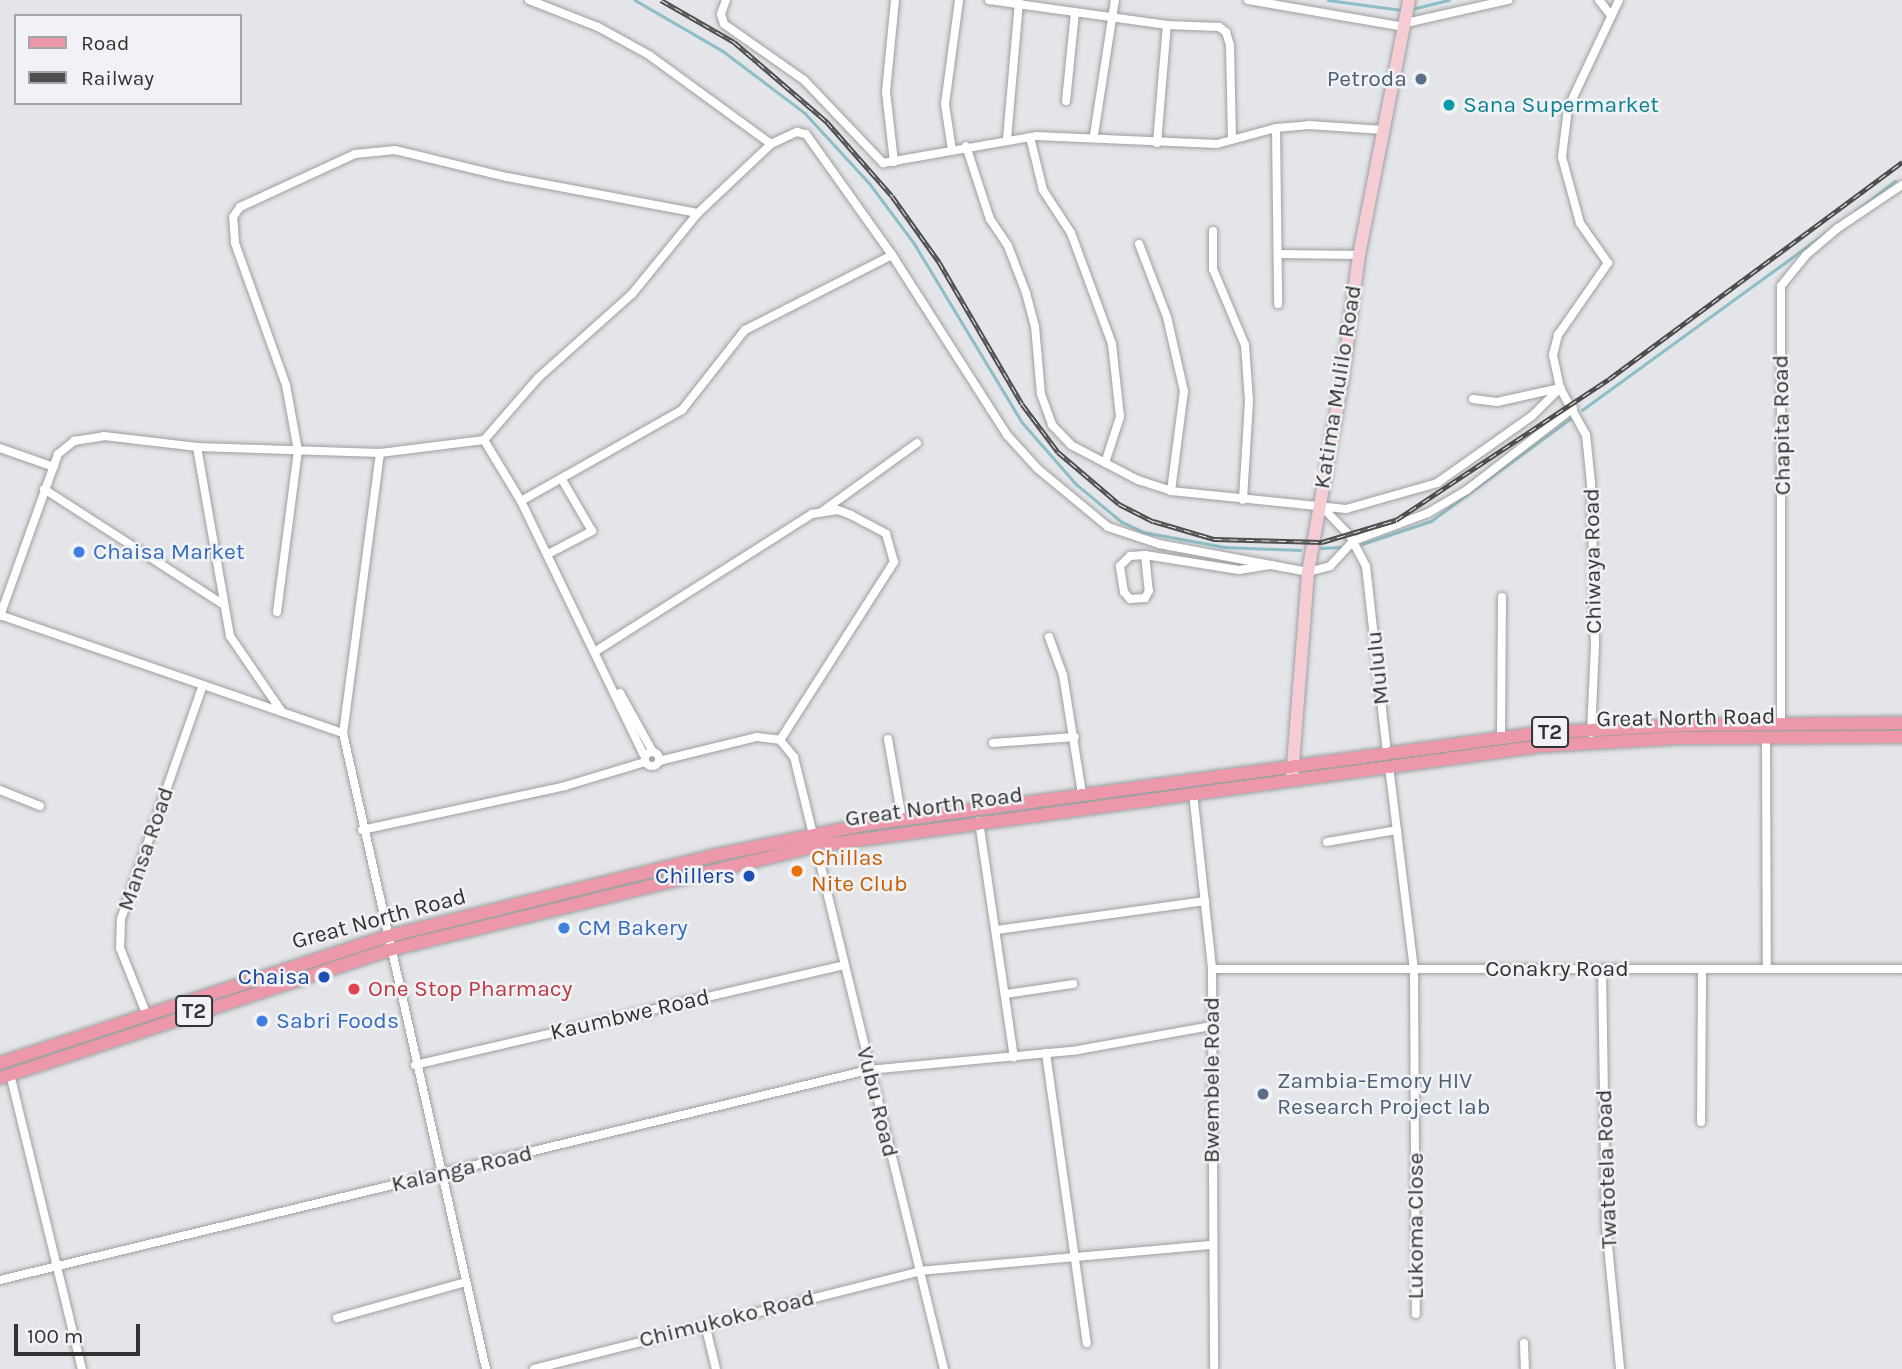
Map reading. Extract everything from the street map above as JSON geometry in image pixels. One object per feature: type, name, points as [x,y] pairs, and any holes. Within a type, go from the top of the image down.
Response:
[{"type":"main road","name":"Katima Mulilo Road","points":[[1292,778],[1308,572],[1341,387],[1359,255],[1407,14]]},
{"type":"main road","name":"Great North Road","points":[[5,1076],[298,976],[389,950],[902,818],[1500,738],[1781,723],[1902,723]]},
{"type":"main road","name":"Great North Road","points":[[0,1063],[146,1013],[385,937],[814,840],[1193,793],[1591,735],[1902,737]]},
{"type":"street","points":[[529,0],[598,27],[649,55],[771,144]]},
{"type":"street","points":[[726,0],[721,14],[724,24],[804,80],[879,160],[894,162],[966,146],[1030,136],[1094,135],[1157,144],[1217,144],[1232,137],[1276,128],[1309,125],[1383,130]]},
{"type":"street","points":[[894,162],[886,92],[895,0]]},
{"type":"street","points":[[952,150],[945,104],[960,0]]},
{"type":"street","points":[[989,0],[1019,2],[1167,26],[1219,27],[1226,32],[1232,137]]},
{"type":"street","points":[[1094,135],[1115,0]]},
{"type":"street","points":[[1248,0],[1407,14],[1508,0]]},
{"type":"street","points":[[1599,0],[1610,14]]},
{"type":"street","points":[[1560,388],[1554,343],[1608,263],[1580,223],[1562,157],[1568,108],[1610,14],[1619,0]]},
{"type":"street","points":[[1007,139],[1019,2]]},
{"type":"street","points":[[1066,101],[1075,13]]},
{"type":"street","points":[[1157,144],[1167,26]]},
{"type":"street","points":[[1276,128],[1278,304]]},
{"type":"street","points":[[343,733],[0,615],[44,489],[63,447],[88,437],[197,447],[380,453],[484,440],[538,378],[632,294],[698,213],[771,144],[797,132],[806,134],[892,254],[1007,435],[1038,469],[1108,527],[1159,544],[1308,572],[1330,566],[1353,541],[1428,513],[1467,490],[1573,408]]},
{"type":"street","points":[[1030,136],[1043,190],[1071,233],[1112,344],[1120,417],[1105,463]]},
{"type":"street","points":[[966,146],[990,219],[1008,246],[1026,293],[1045,411],[1071,445],[1105,463],[1171,491],[1321,509],[1398,497],[1437,483],[1532,416],[1560,388]]},
{"type":"street","points":[[277,612],[298,451],[286,385],[235,243],[233,217],[248,202],[355,154],[395,150],[507,177],[698,213]]},
{"type":"street","name":"Chapita Road","points":[[1781,723],[1781,286],[1806,255],[1838,228],[1902,185]]},
{"type":"street","points":[[1213,231],[1213,269],[1245,345],[1249,401],[1243,500]]},
{"type":"street","points":[[1139,243],[1167,317],[1184,391],[1171,491]]},
{"type":"street","points":[[521,501],[682,410],[745,330],[892,254]]},
{"type":"street","points":[[1278,254],[1359,255]]},
{"type":"street","points":[[1473,400],[1497,402],[1560,388]]},
{"type":"street","name":"Chiwaya Road","points":[[1560,388],[1586,435],[1591,482],[1595,644],[1591,735]]},
{"type":"street","points":[[484,440],[521,501],[651,758]]},
{"type":"street","points":[[596,650],[823,511],[917,443]]},
{"type":"street","points":[[197,447],[224,606],[234,644],[282,712]]},
{"type":"street","points":[[0,448],[54,467]]},
{"type":"street","points":[[380,453],[343,733],[385,937],[486,1369]]},
{"type":"street","points":[[548,554],[592,531],[561,478]]},
{"type":"street","points":[[44,489],[224,606]]},
{"type":"street","name":"Mululu","points":[[1321,509],[1337,518],[1353,541],[1369,584],[1387,752]]},
{"type":"street","points":[[362,830],[565,786],[651,758],[757,737],[780,740],[894,562],[886,534],[851,514],[823,511]]},
{"type":"street","points":[[1145,555],[1149,591],[1145,598],[1130,599],[1124,592],[1120,566],[1130,555],[1145,555],[1239,570],[1274,564]]},
{"type":"street","points":[[1500,738],[1502,597]]},
{"type":"street","points":[[1049,637],[1063,675],[1082,794]]},
{"type":"street","name":"Mansa Road","points":[[146,1013],[120,948],[121,919],[203,685]]},
{"type":"street","points":[[993,743],[1074,737]]},
{"type":"street","points":[[1766,737],[1767,969]]},
{"type":"street","points":[[888,739],[902,818]]},
{"type":"street","name":"Vubu Road","points":[[780,740],[794,757],[868,1070],[944,1369]]},
{"type":"street","name":"Lukoma Close","points":[[1389,766],[1414,969],[1416,1314]]},
{"type":"street","points":[[0,790],[40,806]]},
{"type":"street","name":"Bwembele Road","points":[[1193,793],[1212,969],[1214,1367]]},
{"type":"street","points":[[979,821],[1014,1057]]},
{"type":"street","points":[[1327,842],[1397,830]]},
{"type":"street","points":[[997,930],[1205,901]]},
{"type":"street","name":"Kaumbwe Road","points":[[415,1065],[844,965]]},
{"type":"street","name":"Conakry Road","points":[[1212,969],[1902,969]]},
{"type":"street","name":"Twatotela Road","points":[[1602,969],[1606,1225],[1620,1369]]},
{"type":"street","points":[[1701,1122],[1702,969]]},
{"type":"street","points":[[1006,994],[1073,984]]},
{"type":"street","name":"Kalanga Road","points":[[0,1280],[868,1070],[1046,1053],[1212,1027]]},
{"type":"street","points":[[1046,1053],[1087,1343]]},
{"type":"street","points":[[5,1076],[82,1369]]},
{"type":"street","name":"Chimukoko Road","points":[[534,1369],[920,1271],[1075,1255],[1212,1245]]},
{"type":"street","points":[[337,1318],[466,1282]]},
{"type":"street","points":[[705,1324],[716,1369]]},
{"type":"street","points":[[1524,1343],[1525,1369]]},
{"type":"waterway","points":[[635,0],[723,51],[805,113],[870,184],[914,243],[1022,422],[1076,484],[1122,522],[1143,532],[1225,547],[1300,550]]},
{"type":"waterway","points":[[1328,0],[1401,10]]},
{"type":"waterway","points":[[1412,9],[1449,0]]},
{"type":"waterway","points":[[1856,211],[1895,181]]},
{"type":"waterway","points":[[1582,410],[1826,233]]},
{"type":"waterway","points":[[1362,544],[1431,521],[1574,416]]},
{"type":"waterway","points":[[1321,548],[1340,547]]},
{"type":"railway","points":[[661,0],[734,42],[827,122],[892,196],[939,262],[1022,404],[1058,452],[1119,504],[1153,521],[1214,539],[1322,542],[1396,520],[1609,379],[1902,162]]},
{"type":"place","name":"Petroda","points":[[1421,79]]},
{"type":"place","name":"Sana Supermarket","points":[[1449,105]]},
{"type":"place","name":"Chaisa Market","points":[[79,552]]},
{"type":"place","name":"Chillas Nite Club","points":[[797,871]]},
{"type":"place","name":"Chillers","points":[[749,876]]},
{"type":"place","name":"CM Bakery","points":[[564,928]]},
{"type":"place","name":"Chaisa","points":[[324,977]]},
{"type":"place","name":"One Stop Pharmacy","points":[[354,989]]},
{"type":"place","name":"Sabri Foods","points":[[262,1021]]},
{"type":"place","name":"Zambia-Emory HIV Research Project lab","points":[[1263,1094]]}]
